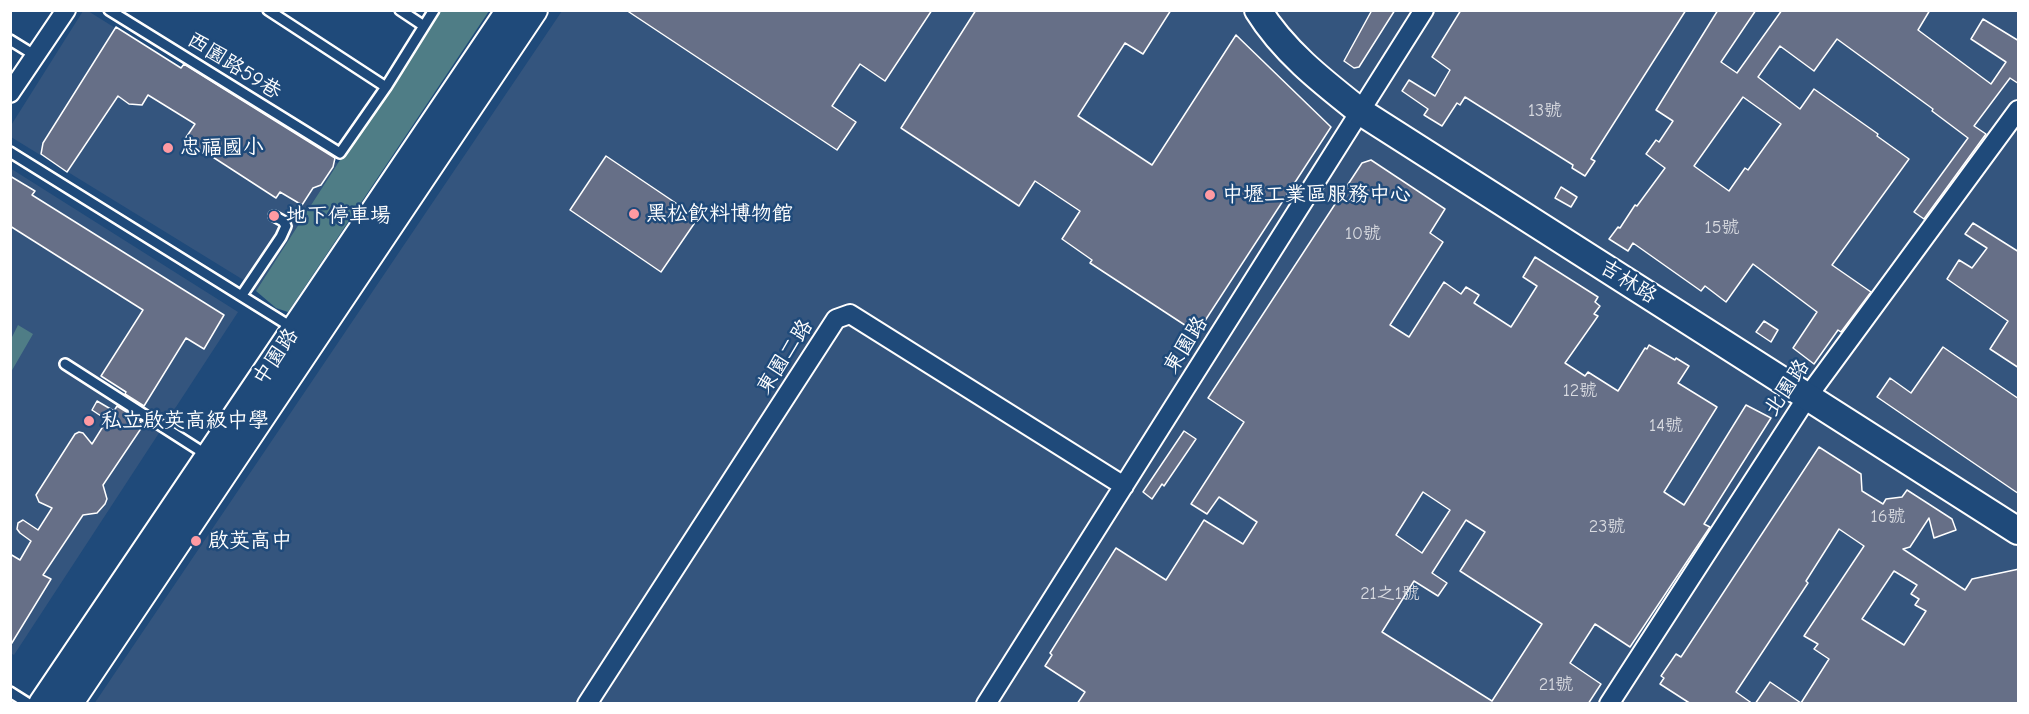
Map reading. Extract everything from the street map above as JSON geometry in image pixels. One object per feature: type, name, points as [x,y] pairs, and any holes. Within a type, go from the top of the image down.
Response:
[{"type":"main road","name":"中園路","points":[[69,704],[219,462],[304,334],[510,10]]},
{"type":"main road","name":"中園路","points":[[304,334],[534,10]]},
{"type":"main road","name":"吉林路","points":[[1258,10],[1269,28],[1310,71],[1361,112],[2019,531]]},
{"type":"main road","name":"中園路","points":[[42,704],[219,462]]},
{"type":"street","points":[[10,93],[66,10]]},
{"type":"street","name":"東園路","points":[[986,704],[1424,10]]},
{"type":"street","name":"北園路","points":[[1609,704],[1808,396],[2019,110]]},
{"type":"street","name":"東園二路","points":[[587,704],[836,319],[850,314],[1124,486]]},
{"type":"lane","name":"西園路59巷","points":[[109,10],[340,153],[386,87]]},
{"type":"lane","points":[[268,10],[386,87],[434,10]]},
{"type":"lane","points":[[400,10],[424,26]]},
{"type":"lane","points":[[10,40],[36,56]]},
{"type":"lane","points":[[10,152],[304,334]]},
{"type":"lane","points":[[242,295],[286,226],[283,221],[274,216]]},
{"type":"lane","points":[[65,364],[219,462]]},
{"type":"lane","points":[[10,692],[29,704]]},
{"type":"shaded area","name":"忠福國小","points":[[83,11],[88,11],[325,159],[338,163],[256,291],[250,284],[11,137],[10,127]]},
{"type":"shaded area","points":[[562,11],[2018,11],[2018,703],[94,704]]},
{"type":"shaded area","name":"私立啟英高級中學","points":[[10,168],[238,312],[14,655],[10,653]]},
{"type":"green space","points":[[441,11],[489,11],[288,312],[276,308],[256,291],[338,163]]},
{"type":"green space","points":[[18,325],[33,334],[11,372],[11,339]]},
{"type":"building","points":[[626,10],[932,10],[885,81],[860,64],[832,106],[856,122],[837,150]]},
{"type":"building","points":[[976,10],[1171,10],[1143,54],[1125,43],[1078,116],[1152,165],[1236,35],[1331,127],[1197,333],[1090,263],[1092,260],[1062,239],[1080,211],[1035,181],[1019,206],[901,128]]},
{"type":"building","points":[[1372,10],[1395,10],[1359,67],[1354,68],[1344,61]]},
{"type":"building","points":[[1461,10],[1686,10],[1591,159],[1595,161],[1585,176],[1572,168],[1573,165],[1465,97],[1460,105],[1457,103],[1442,126],[1424,115],[1428,109],[1402,91],[1409,80],[1435,96],[1450,70],[1432,57]]},
{"type":"building","points":[[1718,10],[1756,10],[1721,62],[1737,73],[1782,10],[1930,10],[1918,30],[1991,84],[2006,62],[1971,39],[1983,19],[2019,41],[2019,84],[2010,78],[1974,126],[1986,134],[1924,219],[1914,212],[1968,138],[1932,111],[1933,109],[1837,39],[1814,71],[1780,46],[1758,77],[1800,109],[1814,89],[1909,159],[1832,265],[1871,292],[1841,332],[1838,330],[1814,364],[1793,348],[1817,312],[1753,264],[1726,302],[1705,286],[1701,291],[1633,243],[1628,251],[1609,239],[1618,227],[1620,228],[1635,205],[1637,206],[1665,168],[1646,154],[1656,140],[1659,142],[1673,121],[1656,110]],"holes":[[[1743,97],[1781,124],[1748,170],[1745,168],[1729,191],[1694,166]]]},
{"type":"building","points":[[116,27],[181,68],[184,64],[335,158],[333,167],[321,185],[313,188],[302,205],[280,192],[276,198],[185,139],[195,124],[148,95],[142,105],[129,104],[118,96],[67,172],[41,154],[43,143]]},
{"type":"building","name":"黑松飲料博物館","points":[[606,156],[698,218],[661,272],[570,210]]},
{"type":"building","points":[[1371,160],[1445,209],[1430,233],[1443,242],[1390,325],[1409,337],[1444,282],[1461,294],[1466,287],[1479,295],[1474,303],[1511,327],[1537,286],[1523,277],[1535,257],[1598,297],[1595,302],[1600,306],[1594,314],[1598,316],[1565,363],[1585,376],[1588,372],[1618,391],[1649,345],[1689,366],[1678,383],[1717,407],[1664,492],[1684,505],[1746,405],[1771,418],[1704,524],[1710,527],[1630,647],[1595,624],[1570,663],[1601,684],[1588,704],[1077,704],[1085,692],[1045,666],[1052,655],[1050,653],[1116,548],[1166,580],[1204,520],[1243,544],[1257,522],[1219,497],[1207,514],[1191,504],[1244,422],[1208,398],[1362,163]],"holes":[[[1423,492],[1450,510],[1422,553],[1396,535]],[[1466,520],[1485,532],[1460,571],[1542,624],[1492,701],[1382,632],[1414,581],[1438,596],[1447,583],[1432,573]]]},
{"type":"building","points":[[10,176],[35,191],[32,195],[224,315],[204,349],[186,338],[144,406],[101,376],[143,310],[10,226]]},
{"type":"building","points":[[1561,187],[1577,197],[1571,207],[1555,198]]},
{"type":"building","points":[[1973,223],[2019,252],[2019,368],[1990,349],[2008,321],[1947,279],[1959,260],[1972,268],[1987,248],[1965,234]]},
{"type":"building","points":[[1764,321],[1778,330],[1771,342],[1756,332]]},
{"type":"building","points":[[1943,347],[2019,399],[2019,494],[1877,397],[1890,378],[1911,393]]},
{"type":"building","points":[[97,401],[114,411],[117,406],[141,421],[140,430],[103,485],[107,499],[105,504],[97,513],[83,515],[43,575],[51,579],[10,646],[10,554],[20,560],[31,541],[17,529],[18,523],[23,520],[38,530],[52,508],[39,502],[36,495],[75,434],[83,433],[92,444],[107,420],[92,410]]},
{"type":"building","points":[[1184,431],[1196,439],[1164,486],[1162,484],[1152,499],[1143,492]]},
{"type":"building","points":[[1819,447],[1861,474],[1862,491],[1883,504],[1886,499],[1902,497],[1907,490],[1952,519],[1956,530],[1934,538],[1929,518],[1910,547],[1903,549],[1965,590],[1972,579],[2019,569],[2019,704],[1755,704],[1770,682],[1801,703],[1829,659],[1814,649],[1818,644],[1804,636],[1864,546],[1839,529],[1806,581],[1808,583],[1736,692],[1753,704],[1691,704],[1660,684],[1664,678],[1661,676],[1676,654],[1681,657]],"holes":[[[1894,571],[1917,585],[1911,594],[1919,599],[1915,605],[1926,611],[1904,645],[1862,619]]]},
{"type":"place","name":"忠福國小","points":[[168,148]]},
{"type":"place","name":"中壢工業區服務中心","points":[[1210,195]]},
{"type":"place","name":"黑松飲料博物館","points":[[634,214]]},
{"type":"place","name":"地下停車場","points":[[274,216]]},
{"type":"place","name":"私立啟英高級中學","points":[[89,421]]},
{"type":"place","name":"啟英高中","points":[[196,541]]}]
